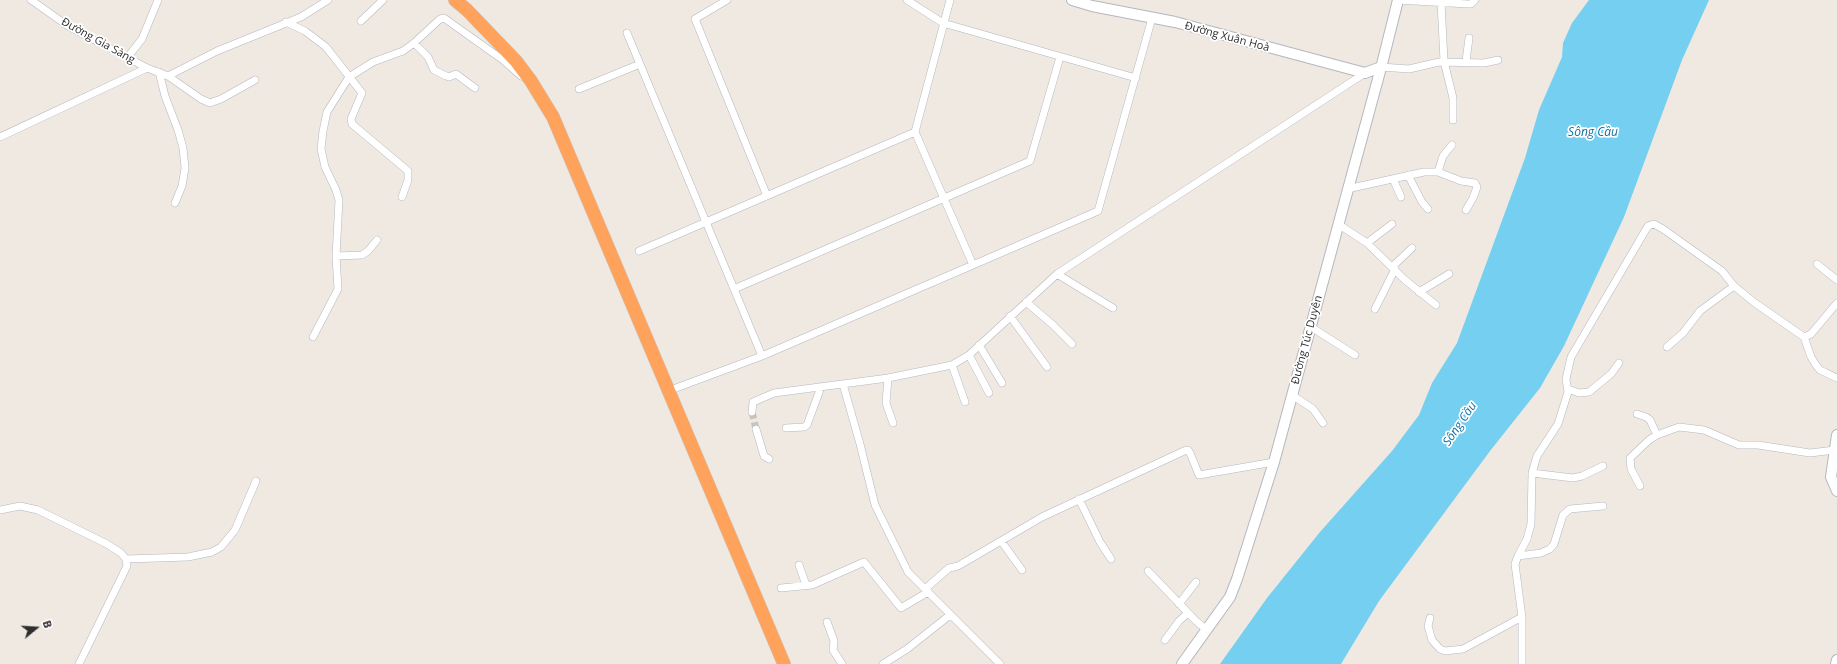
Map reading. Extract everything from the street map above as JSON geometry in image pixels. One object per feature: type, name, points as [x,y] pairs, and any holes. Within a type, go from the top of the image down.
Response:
[{"type":"highway","points":[[455,0],[467,10],[516,61],[531,81],[553,117],[574,164],[607,247],[640,321],[724,500],[792,664]]},
{"type":"highway","points":[[466,0],[495,28],[524,62],[548,94],[560,117],[647,315],[672,390],[705,474],[784,664]]},
{"type":"street","name":"Đường Gia Sàng","points":[[31,0],[68,26],[127,58],[168,76],[200,99],[210,103],[221,99],[255,80]]},
{"type":"street","points":[[127,58],[142,39],[158,0]]},
{"type":"street","points":[[168,76],[199,59],[301,16],[328,0]]},
{"type":"street","points":[[361,21],[383,0]]},
{"type":"street","points":[[727,0],[695,18],[767,196]]},
{"type":"street","points":[[907,0],[943,23],[1136,78]]},
{"type":"street","points":[[950,0],[915,132],[972,265]]},
{"type":"street","name":"Đường Xuân Hoà","points":[[1072,0],[1092,6],[1175,22],[1365,72]]},
{"type":"street","points":[[1397,0],[1471,4],[1474,0]]},
{"type":"street","name":"Đường Túc Duyên","points":[[1182,664],[1207,630],[1234,588],[1274,462],[1381,67],[1397,0]]},
{"type":"street","points":[[1441,2],[1444,61],[1453,98],[1453,120]]},
{"type":"street","points":[[313,337],[338,289],[336,256],[339,200],[325,167],[322,149],[323,131],[327,112],[349,77],[373,62],[403,51],[414,44],[431,27],[444,18],[502,60],[521,76]]},
{"type":"street","points":[[672,390],[762,356],[1098,211],[1152,18]]},
{"type":"street","points":[[286,22],[319,40],[362,93],[351,120],[352,124],[408,171],[408,180],[402,196]]},
{"type":"street","points":[[627,34],[762,356]]},
{"type":"street","points":[[1466,61],[1469,38]]},
{"type":"street","points":[[414,44],[428,57],[434,70],[449,77],[456,74],[475,88]]},
{"type":"street","points":[[734,289],[1030,161],[1060,56]]},
{"type":"street","points":[[752,412],[753,402],[770,394],[888,378],[952,365],[969,355],[1057,274],[1365,72],[1381,67],[1409,69],[1444,61],[1484,62],[1498,60]]},
{"type":"street","points":[[579,90],[640,64]]},
{"type":"street","points":[[0,137],[147,68]]},
{"type":"street","points":[[159,72],[165,96],[183,148],[185,168],[182,186],[176,202]]},
{"type":"street","points":[[639,251],[915,132]]},
{"type":"street","points":[[1438,172],[1443,156],[1452,145]]},
{"type":"street","points":[[1347,189],[1424,172],[1438,172],[1461,181],[1475,183],[1477,187],[1466,210]]},
{"type":"street","points":[[1408,175],[1422,202],[1428,209]]},
{"type":"street","points":[[1393,179],[1401,197]]},
{"type":"street","points":[[1338,224],[1367,243],[1419,292],[1436,305]]},
{"type":"street","points":[[1367,243],[1392,224]]},
{"type":"street","points":[[1522,664],[1522,617],[1515,564],[1527,539],[1531,524],[1532,473],[1537,456],[1558,424],[1568,389],[1566,379],[1571,357],[1648,226],[1651,224],[1663,229],[1722,271],[1734,286],[1804,337],[1810,357],[1820,370],[1837,378]]},
{"type":"street","points":[[336,256],[362,255],[368,251],[377,240]]},
{"type":"street","points":[[1375,309],[1394,268],[1412,248]]},
{"type":"street","points":[[1817,264],[1837,280]]},
{"type":"street","points":[[1057,274],[1113,308]]},
{"type":"street","points":[[1419,292],[1449,274]]},
{"type":"street","points":[[1667,347],[1683,333],[1700,311],[1734,286]]},
{"type":"street","points":[[1026,302],[1052,324],[1072,344]]},
{"type":"street","points":[[1804,337],[1811,334],[1837,303]]},
{"type":"street","points":[[1010,316],[1047,367]]},
{"type":"street","points":[[1311,327],[1338,343],[1355,356]]},
{"type":"street","points":[[979,345],[1002,383]]},
{"type":"street","points":[[969,355],[989,393]]},
{"type":"street","points":[[1568,389],[1580,392],[1589,392],[1611,374],[1620,363]]},
{"type":"street","points":[[952,365],[965,402]]},
{"type":"street","points":[[888,378],[886,403],[893,423]]},
{"type":"street","points":[[843,384],[876,509],[908,572],[1000,664]]},
{"type":"street","points":[[786,428],[804,427],[806,425],[821,387]]},
{"type":"street","points":[[1292,395],[1313,409],[1323,424]]},
{"type":"street","points":[[1637,414],[1650,420],[1657,435]]},
{"type":"street","points":[[1640,486],[1631,469],[1630,458],[1657,435],[1679,428],[1704,430],[1739,445],[1758,444],[1810,454],[1835,450]]},
{"type":"street","points":[[756,429],[764,456],[768,459]]},
{"type":"street","points":[[1837,435],[1834,468],[1831,477],[1837,491]]},
{"type":"street","points":[[781,588],[816,583],[864,562],[902,608],[926,591],[949,568],[958,566],[1079,499],[1184,450],[1188,450],[1197,473],[1202,475],[1274,462]]},
{"type":"street","points":[[1532,473],[1574,478],[1582,476],[1603,466]]},
{"type":"street","points":[[126,559],[188,558],[200,556],[216,550],[229,539],[235,530],[256,481]]},
{"type":"street","points":[[1079,499],[1100,542],[1111,559]]},
{"type":"street","points":[[0,510],[20,506],[38,510],[107,544],[121,553],[126,559],[127,566],[79,664]]},
{"type":"street","points":[[1518,556],[1541,553],[1550,549],[1554,544],[1563,515],[1570,509],[1602,506]]},
{"type":"street","points":[[1001,541],[1008,553],[1022,570]]},
{"type":"street","points":[[799,565],[806,585]]},
{"type":"street","points":[[1148,571],[1179,604],[1207,630]]},
{"type":"street","points":[[1179,604],[1196,582]]},
{"type":"street","points":[[1165,640],[1179,621],[1188,612]]},
{"type":"street","points":[[883,664],[907,650],[950,615]]},
{"type":"street","points":[[1430,618],[1428,626],[1432,640],[1440,649],[1445,651],[1463,649],[1522,617]]},
{"type":"street","points":[[827,622],[834,641],[833,650],[842,664]]},
{"type":"street","points":[[1836,664],[1837,660]]},
{"type":"water","name":"Sông Cầu","points":[[1589,0],[1709,0],[1682,60],[1624,217],[1564,346],[1540,388],[1490,451],[1379,601],[1341,664],[1220,664],[1267,598],[1320,532],[1392,451],[1419,415],[1432,383],[1457,343],[1525,158],[1539,110],[1562,57],[1563,43],[1572,23]]},
{"type":"tunnel","points":[[752,412],[756,429]]}]
